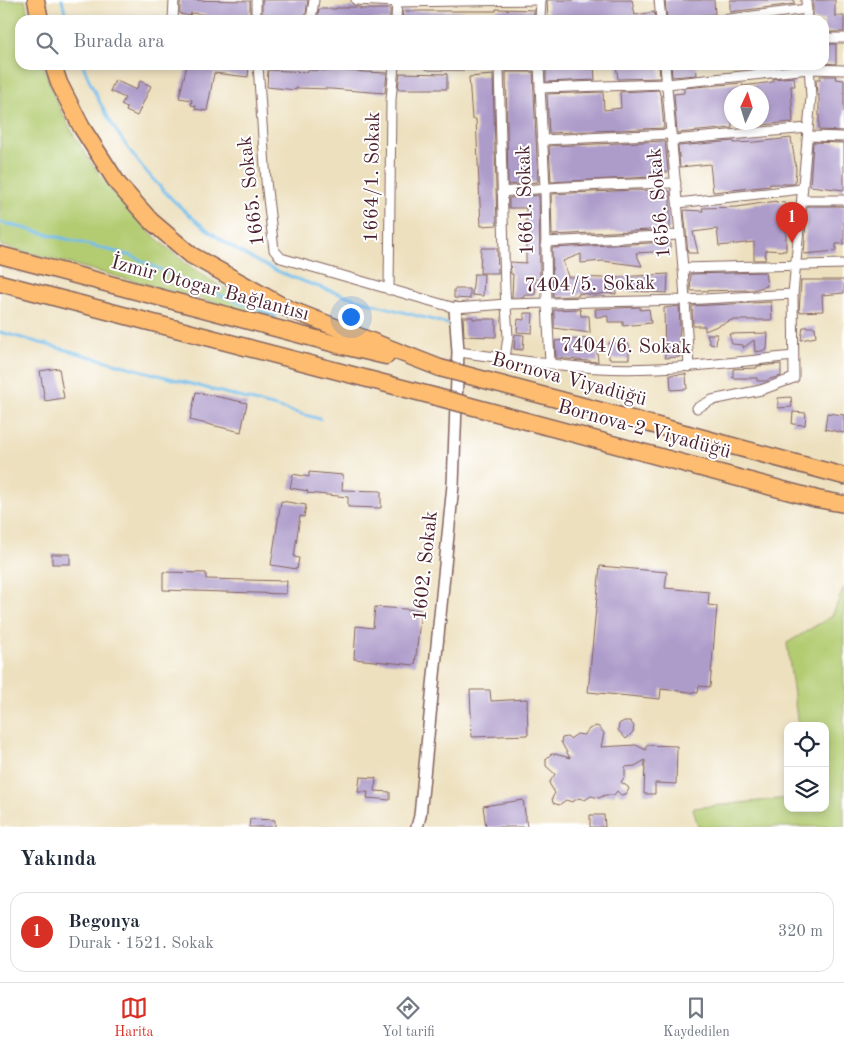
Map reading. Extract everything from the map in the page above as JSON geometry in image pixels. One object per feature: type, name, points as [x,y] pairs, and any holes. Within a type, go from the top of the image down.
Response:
[{"type":"highway","points":[[36,0],[39,15]]},
{"type":"highway","points":[[55,70],[59,83],[82,128],[118,184],[151,221],[191,255],[284,307],[440,368]]},
{"type":"highway","name":"İzmir Otogar Bağlantısı","points":[[0,255],[344,346],[440,368]]},
{"type":"highway","name":"Bornova-2 Viyadüğü","points":[[0,283],[817,499],[844,504]]},
{"type":"highway","name":"Bornova Viyadüğü","points":[[440,368],[688,434]]},
{"type":"highway","name":"Bornova-2 Viyadüğü","points":[[688,434],[844,476]]},
{"type":"street","points":[[173,15],[174,0]]},
{"type":"street","points":[[256,0],[256,15]]},
{"type":"street","points":[[312,15],[314,0]]},
{"type":"street","points":[[356,0],[541,0],[540,15]]},
{"type":"street","points":[[659,0],[661,15]]},
{"type":"street","points":[[396,15],[397,1]]},
{"type":"street","points":[[748,15],[806,4]]},
{"type":"street","points":[[829,38],[844,38]]},
{"type":"street","points":[[829,69],[844,70]]},
{"type":"street","name":"1665. Sokak","points":[[258,70],[266,181],[274,250],[281,258],[389,290]]},
{"type":"street","name":"1664/1. Sokak","points":[[389,290],[391,100],[394,70]]},
{"type":"street","points":[[499,70],[508,337],[505,358]]},
{"type":"street","name":"1661. Sokak","points":[[539,70],[545,188],[546,304],[550,364]]},
{"type":"street","name":"1656. Sokak","points":[[666,70],[678,203],[689,368]]},
{"type":"street","points":[[540,88],[667,84],[784,70]]},
{"type":"street","points":[[697,408],[712,400],[761,390],[794,378],[793,294],[808,132],[809,70]]},
{"type":"street","points":[[542,140],[808,132],[844,137]]},
{"type":"street","points":[[502,192],[627,184],[676,184]]},
{"type":"street","points":[[678,203],[802,189]]},
{"type":"street","points":[[802,200],[844,200]]},
{"type":"street","points":[[546,242],[680,235]]},
{"type":"street","points":[[683,268],[844,264]]},
{"type":"street","name":"7404/5. Sokak","points":[[389,290],[455,308],[506,304],[685,300],[793,294]]},
{"type":"street","name":"1602. Sokak","points":[[417,827],[420,816],[453,486],[458,352],[455,308]]},
{"type":"street","name":"7404/6. Sokak","points":[[458,352],[598,368],[689,368],[793,356]]},
{"type":"green space","points":[[0,0],[25,0],[28,15],[15,15],[15,70],[45,70],[68,124],[85,153],[125,207],[148,231],[198,272],[276,319],[0,245]]},
{"type":"green space","points":[[844,587],[844,827],[698,827],[693,808],[784,798],[784,812],[829,812],[829,722],[797,722],[787,643],[832,616]]},
{"type":"building","points":[[180,0],[250,1],[250,15],[180,14]]},
{"type":"building","points":[[262,0],[308,0],[306,15],[262,15]]},
{"type":"building","points":[[547,0],[632,0],[635,15],[548,15]]},
{"type":"building","points":[[665,0],[714,0],[715,14],[667,15]]},
{"type":"building","points":[[730,0],[794,0],[794,4],[730,12]]},
{"type":"building","points":[[813,0],[835,0],[835,16],[844,16],[844,32],[829,32],[829,15],[813,15]]},
{"type":"building","points":[[319,9],[390,9],[390,15],[318,15]]},
{"type":"building","points":[[496,9],[534,10],[534,15],[403,15],[403,11],[496,11]]},
{"type":"building","points":[[654,12],[654,15],[635,15]]},
{"type":"building","points":[[829,44],[836,44],[836,64],[829,63]]},
{"type":"building","points":[[186,70],[249,70],[248,77],[214,73],[207,111],[195,109],[196,106],[191,105],[192,100],[179,98]]},
{"type":"building","points":[[268,70],[387,73],[385,93],[331,89],[296,88],[296,90],[267,87]]},
{"type":"building","points":[[546,70],[594,70],[595,80],[546,82]]},
{"type":"building","points":[[617,70],[659,70],[660,78],[618,79]]},
{"type":"building","points":[[671,70],[696,70],[697,75],[672,77]]},
{"type":"building","points":[[506,72],[533,72],[538,182],[508,185]]},
{"type":"building","points":[[400,73],[447,74],[447,89],[398,89]]},
{"type":"building","points":[[493,75],[497,225],[481,226],[476,119],[472,119],[469,77]]},
{"type":"building","points":[[820,76],[836,76],[835,79],[844,80],[844,131],[819,130],[819,95],[817,95],[816,79],[820,79]]},
{"type":"building","points":[[794,77],[795,86],[791,86],[793,122],[769,124],[769,85],[750,85],[773,82],[773,79]]},
{"type":"building","points":[[115,80],[136,90],[140,81],[151,86],[137,116],[126,111],[127,108],[121,105],[125,98],[110,91]]},
{"type":"building","points":[[742,83],[743,85],[724,85],[724,129],[677,133],[674,94],[684,93],[684,88]]},
{"type":"building","points":[[659,90],[664,128],[549,133],[547,94],[603,92],[604,110],[621,108],[620,92]]},
{"type":"building","points":[[791,138],[796,168],[795,184],[770,184],[770,186],[713,192],[710,164],[680,167],[678,146]]},
{"type":"building","points":[[665,141],[668,172],[651,172],[651,177],[551,182],[549,146]]},
{"type":"building","points":[[813,142],[844,143],[844,190],[810,186]]},
{"type":"building","points":[[633,190],[670,191],[670,229],[552,235],[551,194]]},
{"type":"building","points":[[539,195],[540,279],[536,279],[535,295],[512,298],[513,274],[511,274],[510,262],[526,263],[526,208],[509,208],[509,198]]},
{"type":"building","points":[[776,201],[785,203],[786,251],[766,250],[765,260],[754,260],[754,242],[719,246],[717,229],[693,232],[698,253],[688,253],[684,210],[703,211],[702,208],[737,207]]},
{"type":"building","points":[[807,206],[844,206],[844,244],[836,244],[836,251],[804,254]]},
{"type":"building","points":[[670,242],[670,251],[636,253],[642,266],[603,261],[581,263],[581,254],[563,261],[568,277],[605,278],[668,274],[667,293],[616,290],[616,294],[605,293],[595,295],[579,293],[576,296],[553,297],[552,248]]},
{"type":"building","points":[[481,248],[497,248],[498,273],[480,273]]},
{"type":"building","points":[[765,272],[767,286],[753,290],[691,291],[690,274]]},
{"type":"building","points":[[474,274],[484,274],[483,296],[472,295]]},
{"type":"building","points":[[801,280],[844,280],[844,293],[822,295],[823,311],[799,312]]},
{"type":"building","points":[[454,289],[470,289],[470,299],[454,298]]},
{"type":"building","points":[[771,302],[772,320],[732,320],[705,331],[705,326],[693,326],[692,306]]},
{"type":"building","points":[[679,306],[680,327],[678,347],[680,347],[680,357],[665,358],[664,308]]},
{"type":"building","points":[[640,307],[640,310],[649,309],[651,323],[623,326],[623,322],[608,322],[608,316],[596,317],[595,309]]},
{"type":"building","points":[[580,309],[581,316],[589,316],[590,333],[554,328],[554,310]]},
{"type":"building","points":[[524,313],[533,313],[532,333],[517,332],[518,319],[524,320]]},
{"type":"building","points":[[463,317],[496,319],[496,337],[464,336]]},
{"type":"building","points":[[803,327],[815,327],[816,337],[801,340]]},
{"type":"building","points":[[768,333],[767,350],[755,352],[754,340],[743,348],[743,345],[732,344],[729,334]]},
{"type":"building","points":[[515,334],[524,335],[523,350],[514,349]]},
{"type":"building","points":[[707,334],[717,334],[716,345],[710,344]]},
{"type":"building","points":[[590,338],[590,341],[596,341],[598,362],[556,358],[555,341]]},
{"type":"building","points":[[609,343],[629,344],[629,359],[609,359]]},
{"type":"building","points":[[781,364],[781,376],[766,381],[757,381],[757,378],[733,378],[733,369]]},
{"type":"building","points":[[59,368],[64,398],[45,401],[40,371]]},
{"type":"building","points":[[686,374],[687,389],[671,390],[670,375]]},
{"type":"building","points":[[196,392],[247,403],[241,432],[190,420]]},
{"type":"building","points":[[791,397],[792,407],[778,408],[778,398]]},
{"type":"building","points":[[793,412],[806,413],[805,425],[792,424]]},
{"type":"building","points":[[827,413],[844,415],[844,433],[825,429]]},
{"type":"building","points":[[309,472],[343,475],[342,490],[381,491],[381,508],[348,507],[348,497],[307,493],[308,491],[290,488],[293,474],[309,477]]},
{"type":"building","points":[[281,501],[306,505],[304,517],[300,516],[294,557],[299,558],[297,569],[271,565]]},
{"type":"building","points":[[52,554],[70,554],[70,564],[52,564]]},
{"type":"building","points":[[600,566],[667,572],[665,588],[709,592],[708,605],[717,606],[710,687],[699,686],[698,693],[661,689],[660,699],[588,692]]},
{"type":"building","points":[[163,572],[206,573],[206,579],[287,581],[286,594],[163,590]]},
{"type":"building","points":[[375,607],[421,610],[415,665],[354,659],[356,626],[373,628]]},
{"type":"building","points":[[470,690],[490,690],[491,701],[527,699],[528,735],[472,737]]},
{"type":"building","points":[[624,721],[630,721],[634,726],[633,732],[626,739],[618,730],[619,724]]},
{"type":"building","points":[[596,726],[604,733],[601,747],[636,745],[646,750],[646,745],[677,746],[676,784],[655,783],[655,794],[644,794],[645,760],[635,766],[625,767],[625,776],[621,782],[629,789],[626,794],[621,795],[617,791],[614,795],[605,795],[599,798],[591,796],[585,800],[579,798],[572,802],[566,800],[559,805],[553,803],[552,798],[555,793],[549,783],[555,774],[546,766],[546,759],[551,754],[570,758],[561,742],[562,738],[567,737],[570,739],[577,734],[584,735],[589,729]]},
{"type":"building","points":[[360,777],[376,778],[375,791],[390,792],[390,800],[367,798],[368,792],[358,792]]},
{"type":"building","points":[[523,800],[527,827],[486,827],[483,806]]},
{"type":"building","points":[[590,815],[604,815],[605,827],[590,827]]},
{"type":"building","points":[[250,819],[275,820],[275,827],[249,827]]},
{"type":"waterway","points":[[62,0],[66,15]]},
{"type":"waterway","points":[[85,70],[98,99],[116,131],[138,161],[162,189],[218,237],[249,257],[302,281],[364,301],[448,324]]},
{"type":"waterway","points":[[0,222],[132,256],[189,283],[275,316]]},
{"type":"waterway","points":[[0,332],[320,419]]},
{"type":"place","name":"Begonya","points":[[792,243]]}]
